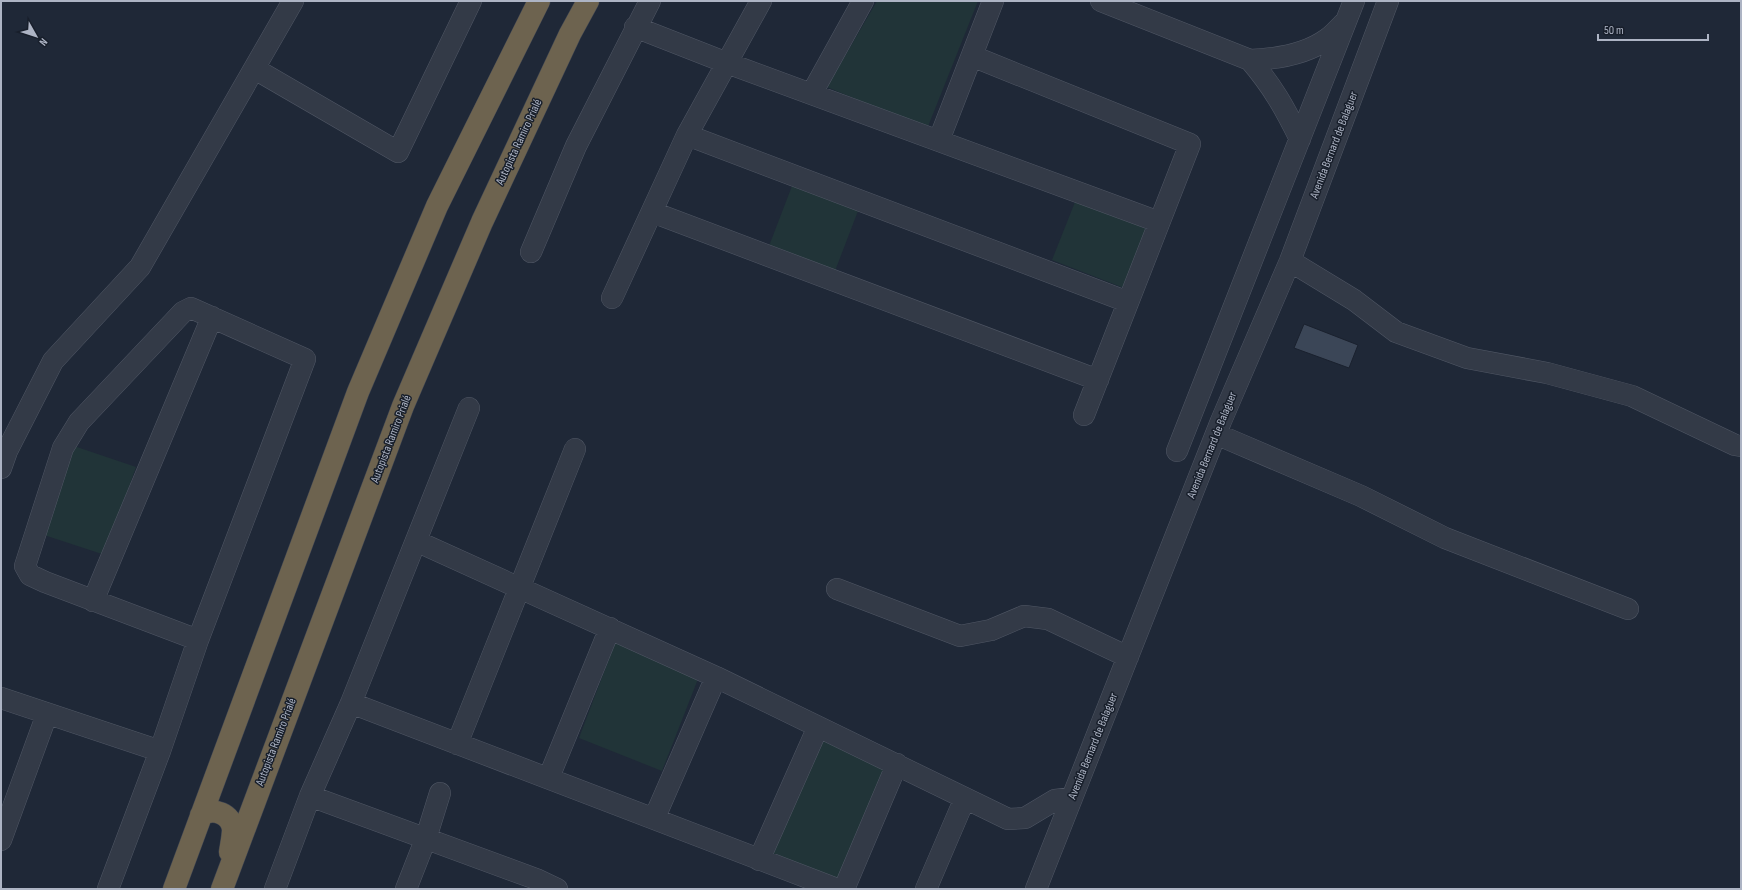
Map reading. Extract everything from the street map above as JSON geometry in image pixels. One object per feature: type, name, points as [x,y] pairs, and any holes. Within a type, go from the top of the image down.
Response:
[{"type":"highway","points":[[174,889],[358,392],[437,206],[539,1]]},
{"type":"highway","name":"Autopista Ramiro Prialé","points":[[225,881],[403,406],[482,222],[570,34],[588,1]]},
{"type":"highway","points":[[201,815],[210,811],[221,813],[232,825],[233,830],[225,881]]},
{"type":"street","points":[[1,468],[7,451],[53,361],[140,267],[293,1]]},
{"type":"street","points":[[255,69],[398,152],[471,1]]},
{"type":"street","points":[[531,252],[576,146],[635,27],[650,1]]},
{"type":"street","points":[[612,298],[687,136],[761,1]]},
{"type":"street","points":[[812,93],[863,1]]},
{"type":"street","points":[[939,140],[993,1]]},
{"type":"street","points":[[1101,1],[1250,60],[1275,59],[1303,51],[1327,39],[1346,21]]},
{"type":"street","points":[[1176,451],[1354,1]]},
{"type":"street","name":"Avenida Bernard de Balaguer","points":[[1036,889],[1218,428],[1290,262],[1388,1]]},
{"type":"street","points":[[635,27],[727,63],[812,93],[1159,222]]},
{"type":"street","points":[[972,56],[1190,144],[1084,415]]},
{"type":"street","points":[[1250,60],[1269,82],[1300,139]]},
{"type":"street","points":[[687,136],[1128,302]]},
{"type":"street","points":[[652,212],[1098,380]]},
{"type":"street","points":[[1290,262],[1354,300],[1396,332],[1467,358],[1547,373],[1632,396],[1735,445],[1741,446]]},
{"type":"street","points":[[108,889],[160,751],[198,640],[304,359],[191,308],[182,312],[79,422],[63,448],[25,566],[30,575],[46,582],[198,640]]},
{"type":"street","points":[[93,600],[212,317]]},
{"type":"street","points":[[1201,387],[1218,428],[1445,538],[1628,608]]},
{"type":"street","points":[[275,889],[310,796],[351,703],[469,408]]},
{"type":"street","points":[[457,744],[519,587],[576,449]]},
{"type":"street","points":[[416,541],[716,677],[1008,819],[1025,818],[1055,800],[1072,798]]},
{"type":"street","points":[[837,589],[960,636],[990,630],[1024,616],[1048,619],[1128,657]]},
{"type":"street","points":[[549,777],[610,628]]},
{"type":"street","points":[[654,819],[716,677]]},
{"type":"street","points":[[1,698],[160,751]]},
{"type":"street","points":[[351,703],[457,744],[549,777],[759,860],[837,889]]},
{"type":"street","points":[[1,840],[47,714]]},
{"type":"street","points":[[759,860],[818,727]]},
{"type":"street","points":[[844,889],[897,764]]},
{"type":"street","points":[[406,889],[426,838],[440,793]]},
{"type":"street","points":[[310,796],[426,838],[534,884],[557,889]]},
{"type":"street","points":[[926,889],[965,798]]},
{"type":"green space","points":[[877,1],[978,1],[927,129],[827,87]]},
{"type":"green space","points":[[792,186],[858,211],[835,271],[769,246]]},
{"type":"green space","points":[[1075,202],[1147,229],[1124,288],[1052,260]]},
{"type":"green space","points":[[74,446],[136,467],[105,555],[44,535]]},
{"type":"green space","points":[[615,643],[698,679],[662,771],[579,738]]},
{"type":"green space","points":[[821,735],[888,768],[838,881],[767,855]]},
{"type":"building","points":[[1304,324],[1358,345],[1349,368],[1294,348]]}]
